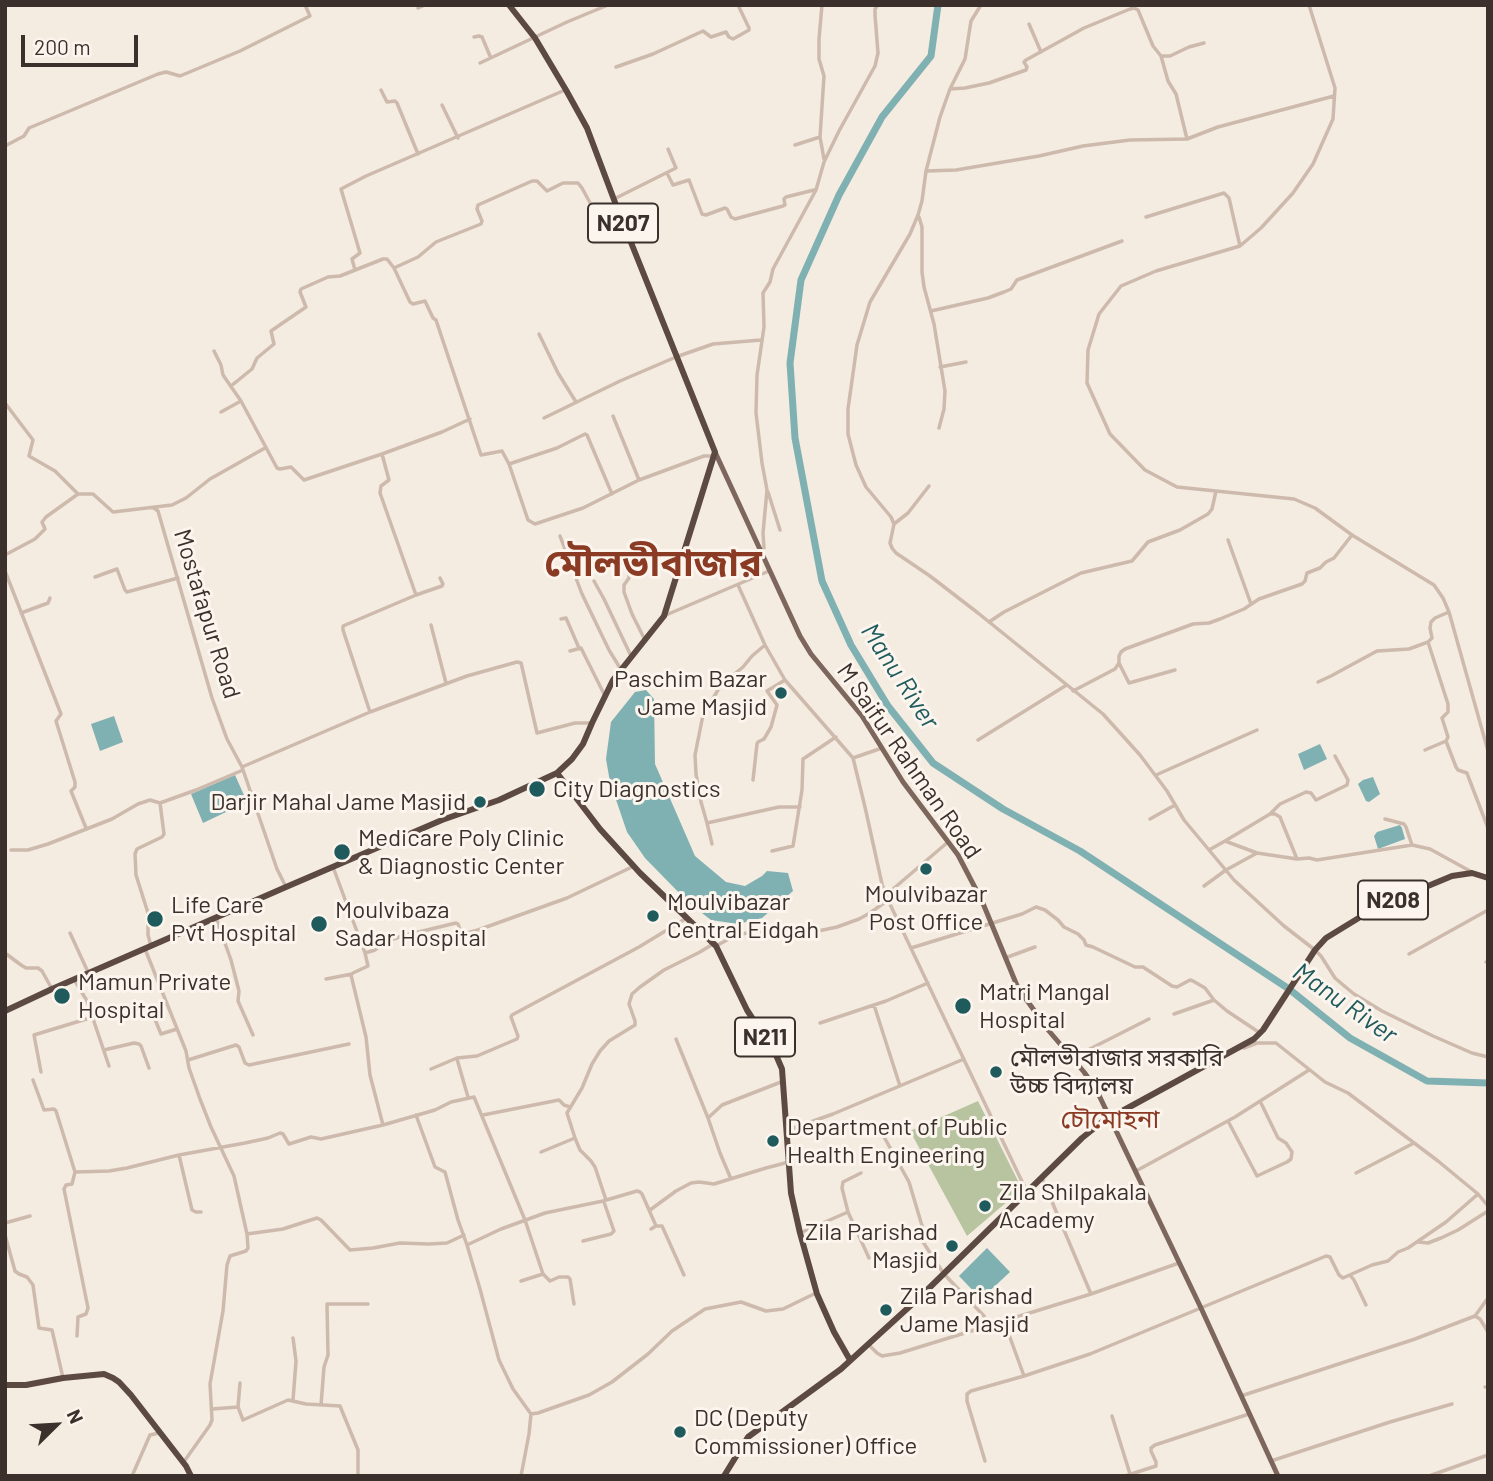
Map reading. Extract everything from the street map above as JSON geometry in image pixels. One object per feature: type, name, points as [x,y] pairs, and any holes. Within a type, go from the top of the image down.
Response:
[{"type":"highway","name":"N207","points":[[509,5],[535,38],[587,128],[714,454]]},
{"type":"highway","points":[[5,1011],[286,887],[442,820],[499,800],[557,773],[583,744],[605,696],[621,670],[664,616],[714,454]]},
{"type":"highway","name":"N211","points":[[557,773],[600,829],[715,945],[747,1010],[776,1055],[782,1069],[791,1193],[800,1233],[816,1293],[850,1360]]},
{"type":"highway","points":[[1472,873],[1488,878]]},
{"type":"highway","name":"N208","points":[[724,1476],[748,1437],[868,1344],[944,1274],[1082,1138],[1110,1118],[1254,1039],[1262,1031],[1313,952],[1326,938],[1375,908],[1452,876],[1472,873]]},
{"type":"highway","points":[[5,1385],[26,1385],[104,1374],[119,1382],[191,1476]]},
{"type":"main road","name":"M Saifur Rahman Road","points":[[714,454],[789,615],[811,654],[862,716],[903,782],[958,855],[991,923],[1018,988],[1096,1089],[1278,1476]]},
{"type":"street","points":[[5,146],[24,136],[29,128],[158,74],[166,72],[180,76],[240,51],[310,16],[305,5]]},
{"type":"street","points":[[418,8],[425,5]]},
{"type":"street","points":[[480,63],[608,5]]},
{"type":"street","points":[[616,67],[653,54],[703,31],[711,37],[726,32],[733,39],[747,32],[749,28],[738,5]]},
{"type":"street","points":[[822,5],[818,39],[819,59],[824,76],[820,137],[824,162]]},
{"type":"street","points":[[780,530],[767,490],[757,413],[757,375],[764,327],[763,293],[816,190],[824,162],[839,131],[875,66],[878,53],[875,9],[878,5]]},
{"type":"street","points":[[894,524],[866,487],[856,465],[848,434],[857,345],[870,303],[918,215],[940,117],[965,59],[971,21],[981,5]]},
{"type":"street","points":[[1309,5],[1335,88],[1333,119],[1313,164],[1293,194],[1240,246],[1156,271],[1121,286],[1100,314],[1088,350],[1087,383],[1110,434],[1144,470],[1177,486],[1294,499],[1315,508],[1352,536],[1434,585],[1444,598],[1449,612],[1488,751]]},
{"type":"street","points":[[950,89],[989,83],[1026,70],[1025,61],[1084,28],[1134,8],[1138,10],[1153,46],[1161,57],[1175,94],[1186,139]]},
{"type":"street","points":[[1028,24],[1041,52]]},
{"type":"street","points":[[474,37],[482,37],[490,57]]},
{"type":"street","points":[[1161,57],[1204,43]]},
{"type":"street","points":[[382,90],[387,102],[397,103],[418,154]]},
{"type":"street","points":[[355,270],[352,259],[360,253],[341,189],[566,90]]},
{"type":"street","points":[[926,171],[956,170],[1130,140],[1186,139],[1218,127],[1334,96]]},
{"type":"street","points":[[442,105],[458,138]]},
{"type":"street","points":[[795,145],[820,137]]},
{"type":"street","points":[[394,268],[418,257],[436,242],[481,224],[478,205],[533,181],[537,181],[547,191],[564,183],[578,183],[595,212],[675,169],[677,166],[668,149]]},
{"type":"street","points":[[667,173],[673,185],[689,180],[702,214],[725,208],[735,219],[783,206],[786,198],[816,190]]},
{"type":"street","points":[[1146,217],[1224,193],[1229,198],[1240,246]]},
{"type":"street","points":[[918,215],[922,228],[924,287],[945,391],[939,428]]},
{"type":"street","points":[[931,312],[988,298],[1011,289],[1017,280],[1122,241]]},
{"type":"street","points":[[231,386],[250,371],[257,359],[274,344],[271,331],[306,307],[301,289],[328,277],[340,276],[387,259],[410,303],[425,301],[436,320],[481,455],[502,451],[531,523],[583,508],[639,480],[714,454]]},
{"type":"street","points":[[539,334],[576,402]]},
{"type":"street","points":[[544,418],[676,357],[713,344],[761,340]]},
{"type":"street","points":[[214,351],[223,375],[241,401],[277,468],[291,467],[304,480],[442,432],[470,419]]},
{"type":"street","points":[[940,367],[966,362]]},
{"type":"street","points":[[221,412],[241,401]]},
{"type":"street","name":"Mostafapur Road","points":[[5,403],[33,440],[29,456],[55,471],[78,494],[93,494],[113,512],[154,508],[158,511],[212,698],[227,739],[242,768],[277,869],[286,887]]},
{"type":"street","points":[[613,416],[639,480]]},
{"type":"street","points":[[509,464],[557,448],[585,434],[612,494]]},
{"type":"street","points":[[154,508],[172,505],[186,498],[210,480],[266,448]]},
{"type":"street","points":[[382,454],[389,480],[381,486],[380,493],[416,595]]},
{"type":"street","points":[[929,486],[908,513],[894,524],[890,543],[896,553],[930,576],[1103,714],[1156,775],[1184,820],[1234,880],[1313,952],[1321,956],[1335,978],[1354,995],[1433,1036],[1488,1057]]},
{"type":"street","points":[[759,550],[764,548],[767,490]]},
{"type":"street","points":[[989,622],[1081,573],[1132,561],[1148,542],[1180,530],[1208,514],[1212,509],[1216,491]]},
{"type":"street","points":[[5,555],[35,539],[45,529],[42,522],[78,494]]},
{"type":"street","points":[[560,536],[594,621],[621,670]]},
{"type":"street","points":[[1175,670],[1129,683],[1119,663],[1119,656],[1125,649],[1193,624],[1220,619],[1259,599],[1302,584],[1307,573],[1334,558],[1352,536]]},
{"type":"street","points":[[1228,540],[1251,604]]},
{"type":"street","points":[[95,577],[117,569],[127,592],[178,579]]},
{"type":"street","points":[[629,569],[624,592],[645,640]]},
{"type":"street","points":[[5,571],[61,714],[56,721],[75,782],[75,788],[71,791],[86,828]]},
{"type":"street","points":[[664,616],[769,571]]},
{"type":"street","points":[[370,712],[343,626],[442,586],[440,578]]},
{"type":"street","points":[[594,581],[631,656]]},
{"type":"street","points":[[738,585],[765,645],[785,680],[853,758],[887,897],[1027,1192]]},
{"type":"street","points":[[21,613],[48,603],[51,598]]},
{"type":"street","points":[[1318,682],[1377,651],[1409,649],[1428,642],[1432,638],[1431,622],[1449,612]]},
{"type":"street","points":[[561,619],[566,618],[605,696]]},
{"type":"street","points":[[430,625],[446,684]]},
{"type":"street","points":[[1428,642],[1449,708],[1442,718],[1448,737],[1446,741],[1456,767],[1468,776],[1488,828]]},
{"type":"street","points":[[712,844],[698,784],[695,755],[703,715],[721,685],[765,645]]},
{"type":"street","points":[[570,651],[579,648]]},
{"type":"street","points":[[11,850],[28,850],[48,844],[112,819],[138,804],[150,800],[160,803],[196,790],[370,712],[467,676],[517,662],[521,663],[537,733],[575,723],[592,723]]},
{"type":"street","points":[[1073,691],[1115,669],[1119,663]]},
{"type":"street","points":[[753,780],[757,744],[764,739],[771,727],[777,705],[767,691],[785,680]]},
{"type":"street","points":[[978,740],[1066,685]]},
{"type":"street","points":[[1156,775],[1257,730]]},
{"type":"street","points":[[772,851],[793,846],[800,807],[803,759],[836,737]]},
{"type":"street","points":[[1424,750],[1446,741]]},
{"type":"street","points":[[853,758],[882,748]]},
{"type":"street","points":[[1209,850],[1270,814],[1280,804],[1307,792],[1316,800],[1347,785],[1348,780],[1335,756]]},
{"type":"street","points":[[160,803],[162,837],[137,849],[135,854],[136,874],[148,913],[148,947],[186,1051],[200,1099],[234,1176],[248,1248],[243,1253],[230,1256],[227,1265],[223,1311],[210,1384],[210,1425],[183,1463]]},
{"type":"street","points":[[1150,819],[1175,805]]},
{"type":"street","points":[[707,824],[779,807],[800,807]]},
{"type":"street","points":[[1270,814],[1280,817],[1297,859]]},
{"type":"street","points":[[1385,819],[1405,825],[1412,845]]},
{"type":"street","points":[[1225,841],[1257,853],[1297,859],[1327,859],[1412,845],[1430,849],[1472,873]]},
{"type":"street","points":[[583,1241],[614,1231],[595,1167],[580,1150],[567,1115],[600,1051],[609,1041],[635,1025],[629,1004],[632,994],[664,970],[736,935],[782,930],[809,933],[870,913],[948,842]]},
{"type":"street","points":[[1204,886],[1257,853]]},
{"type":"street","points":[[366,953],[402,936],[456,923],[461,932],[478,930],[567,898],[634,866]]},
{"type":"street","points":[[326,979],[352,974],[368,966],[366,953],[333,867]]},
{"type":"street","points":[[911,948],[1022,914],[1036,907],[1045,910],[1064,926],[1079,934],[1086,946],[1135,967],[1143,967],[1172,986],[1194,981],[1206,988],[1214,1000],[1227,1011],[1262,1031]]},
{"type":"street","points":[[1409,954],[1488,910]]},
{"type":"street","points":[[431,1069],[457,1058],[477,1056],[517,1039],[512,1015],[651,940],[687,917]]},
{"type":"street","points":[[216,918],[231,960],[239,1001],[253,1035]]},
{"type":"street","points":[[70,933],[88,973]]},
{"type":"street","points":[[1005,958],[1035,947]]},
{"type":"street","points":[[5,953],[26,968],[38,968],[42,971],[52,989]]},
{"type":"street","points":[[352,974],[366,1037],[370,1075],[383,1125]]},
{"type":"street","points":[[74,979],[88,1001],[109,1066]]},
{"type":"street","points":[[820,1023],[928,983]]},
{"type":"street","points":[[1174,1014],[1214,1000]]},
{"type":"street","points":[[167,1003],[152,1012],[161,1034],[177,1029]]},
{"type":"street","points":[[874,1005],[900,1086]]},
{"type":"street","points":[[41,1072],[34,1035],[93,1017]]},
{"type":"street","points":[[1072,1058],[1149,1019]]},
{"type":"street","points":[[677,1039],[731,1179]]},
{"type":"street","points":[[104,1051],[134,1042],[142,1046],[149,1068]]},
{"type":"street","points":[[1228,1053],[1257,1043],[1276,1043],[1325,1082],[1348,1093],[1414,1143],[1478,1194],[1488,1209],[1458,1230],[1428,1243],[1418,1242]]},
{"type":"street","points":[[188,1060],[236,1045],[249,1066],[349,1044]]},
{"type":"street","points":[[457,1058],[468,1097]]},
{"type":"street","points":[[787,1130],[833,1114],[964,1059]]},
{"type":"street","points":[[1136,1171],[1228,1121],[1310,1069]]},
{"type":"street","points":[[33,1080],[44,1110],[57,1111],[75,1172],[72,1184],[66,1185],[64,1189],[88,1308],[86,1314],[78,1317],[77,1336]]},
{"type":"street","points":[[708,1118],[722,1105],[783,1082]]},
{"type":"street","points":[[75,1172],[108,1171],[154,1163],[280,1133],[284,1134],[291,1144],[311,1137],[321,1139],[383,1125],[468,1097],[475,1098],[525,1220],[543,1274],[550,1281],[568,1277],[575,1304]]},
{"type":"street","points":[[483,1115],[559,1100],[570,1107]]},
{"type":"street","points":[[1228,1121],[1257,1176],[1287,1162],[1291,1159],[1292,1152],[1286,1143],[1278,1139],[1260,1101]]},
{"type":"street","points":[[416,1115],[435,1167],[444,1172],[499,1360],[513,1389],[531,1414],[521,1476]]},
{"type":"street","points":[[883,1135],[909,1182],[923,1229],[921,1239],[944,1274],[984,1316],[988,1326]]},
{"type":"street","points":[[541,1152],[575,1138]]},
{"type":"street","points":[[1356,1174],[1414,1143]]},
{"type":"street","points":[[179,1155],[192,1210],[201,1212]]},
{"type":"street","points":[[650,1210],[691,1183],[714,1184],[789,1162]]},
{"type":"street","points":[[861,1173],[843,1182],[842,1196],[869,1258]]},
{"type":"street","points":[[1042,1178],[1091,1294]]},
{"type":"street","points":[[467,1245],[545,1213],[640,1192],[656,1226]]},
{"type":"street","points":[[985,1461],[967,1394],[1090,1354],[1326,1256],[1330,1257],[1341,1278],[1388,1261],[1446,1222],[1478,1194]]},
{"type":"street","points":[[800,1233],[848,1212]]},
{"type":"street","points":[[5,1223],[30,1216]]},
{"type":"street","points":[[247,1234],[283,1229],[317,1218],[350,1250],[401,1243],[445,1243],[464,1236]]},
{"type":"street","points":[[651,1229],[660,1225],[663,1228],[684,1275]]},
{"type":"street","points":[[5,1235],[15,1271],[27,1277],[33,1285],[39,1328],[52,1330],[63,1378]]},
{"type":"street","points":[[868,1344],[882,1356],[926,1346],[1091,1294],[1179,1262]]},
{"type":"street","points":[[521,1280],[543,1274]]},
{"type":"street","points":[[1350,1275],[1366,1305]]},
{"type":"street","points":[[531,1414],[589,1395],[612,1382],[672,1331],[705,1309],[741,1302],[766,1311],[783,1309],[816,1293]]},
{"type":"street","points":[[1241,1396],[1415,1339],[1475,1316],[1488,1298]]},
{"type":"street","points":[[321,1405],[324,1367],[328,1355],[327,1304],[368,1304]]},
{"type":"street","points":[[1475,1316],[1488,1332]]},
{"type":"street","points":[[1004,1321],[1024,1376]]},
{"type":"street","points":[[293,1338],[296,1361],[293,1400]]},
{"type":"street","points":[[240,1383],[238,1407],[243,1420],[288,1400],[340,1406],[358,1450],[358,1476]]},
{"type":"street","points":[[1271,1461],[1452,1404]]},
{"type":"street","points":[[212,1409],[238,1407]]},
{"type":"street","points":[[1112,1416],[1128,1475],[1156,1466],[1151,1451],[1155,1445],[1249,1415]]},
{"type":"street","points":[[132,1476],[150,1436],[159,1433]]},
{"type":"street","points":[[1429,1476],[1488,1455]]},
{"type":"green space","points":[[978,1101],[1022,1189],[967,1236],[910,1131]]},
{"type":"water","points":[[646,690],[654,699],[655,764],[695,856],[726,882],[745,886],[767,871],[788,873],[793,891],[762,918],[738,924],[711,920],[689,903],[645,858],[627,832],[610,782],[606,759],[611,722],[635,692]]},
{"type":"water","points":[[114,716],[123,742],[100,751],[91,724]]},
{"type":"water","points":[[1320,744],[1327,759],[1304,770],[1298,754]]},
{"type":"water","points":[[235,775],[247,802],[203,823],[191,794]]},
{"type":"water","points":[[1373,777],[1380,794],[1369,802],[1358,784]]},
{"type":"water","points":[[1400,825],[1405,839],[1378,849],[1374,836],[1377,832]]},
{"type":"water","points":[[987,1248],[1010,1272],[981,1299],[959,1276]]},
{"type":"waterway","name":"Manu River","points":[[938,5],[931,56],[882,117],[839,195],[801,280],[790,363],[795,438],[822,581],[851,645],[888,706],[933,763],[1003,809],[1080,851],[1289,989],[1350,1038],[1427,1081],[1488,1083]]},
{"type":"place","name":"Paschim Bazar Jame Masjid","points":[[781,693]]},
{"type":"place","name":"City Diagnostics","points":[[537,789]]},
{"type":"place","name":"Darjir Mahal Jame Masjid","points":[[480,802]]},
{"type":"place","name":"Medicare Poly Clinic & Diagnostic Center","points":[[342,852]]},
{"type":"place","name":"Moulvibazar Post Office","points":[[926,869]]},
{"type":"place","name":"Moulvibazar Central Eidgah","points":[[653,916]]},
{"type":"place","name":"Life Care Pvt Hospital","points":[[155,919]]},
{"type":"place","name":"Moulvibaza Sadar Hospital","points":[[319,924]]},
{"type":"place","name":"Mamun Private Hospital","points":[[62,996]]},
{"type":"place","name":"Matri Mangal Hospital","points":[[963,1006]]},
{"type":"place","name":"মৌলভীবাজার সরকারি উচ্চ বিদ্যালয়","points":[[996,1072]]},
{"type":"place","name":"Department of Public Health Engineering","points":[[773,1141]]},
{"type":"place","name":"Zila Shilpakala Academy","points":[[985,1206]]},
{"type":"place","name":"Zila Parishad Masjid","points":[[952,1246]]},
{"type":"place","name":"Zila Parishad Jame Masjid","points":[[886,1310]]},
{"type":"place","name":"DC (Deputy Commissioner) Office","points":[[680,1432]]},
{"type":"district","name":"মৌলভীবাজার","points":[[653,563]]},
{"type":"district","name":"চৌমোহনা","points":[[1110,1119]]}]
